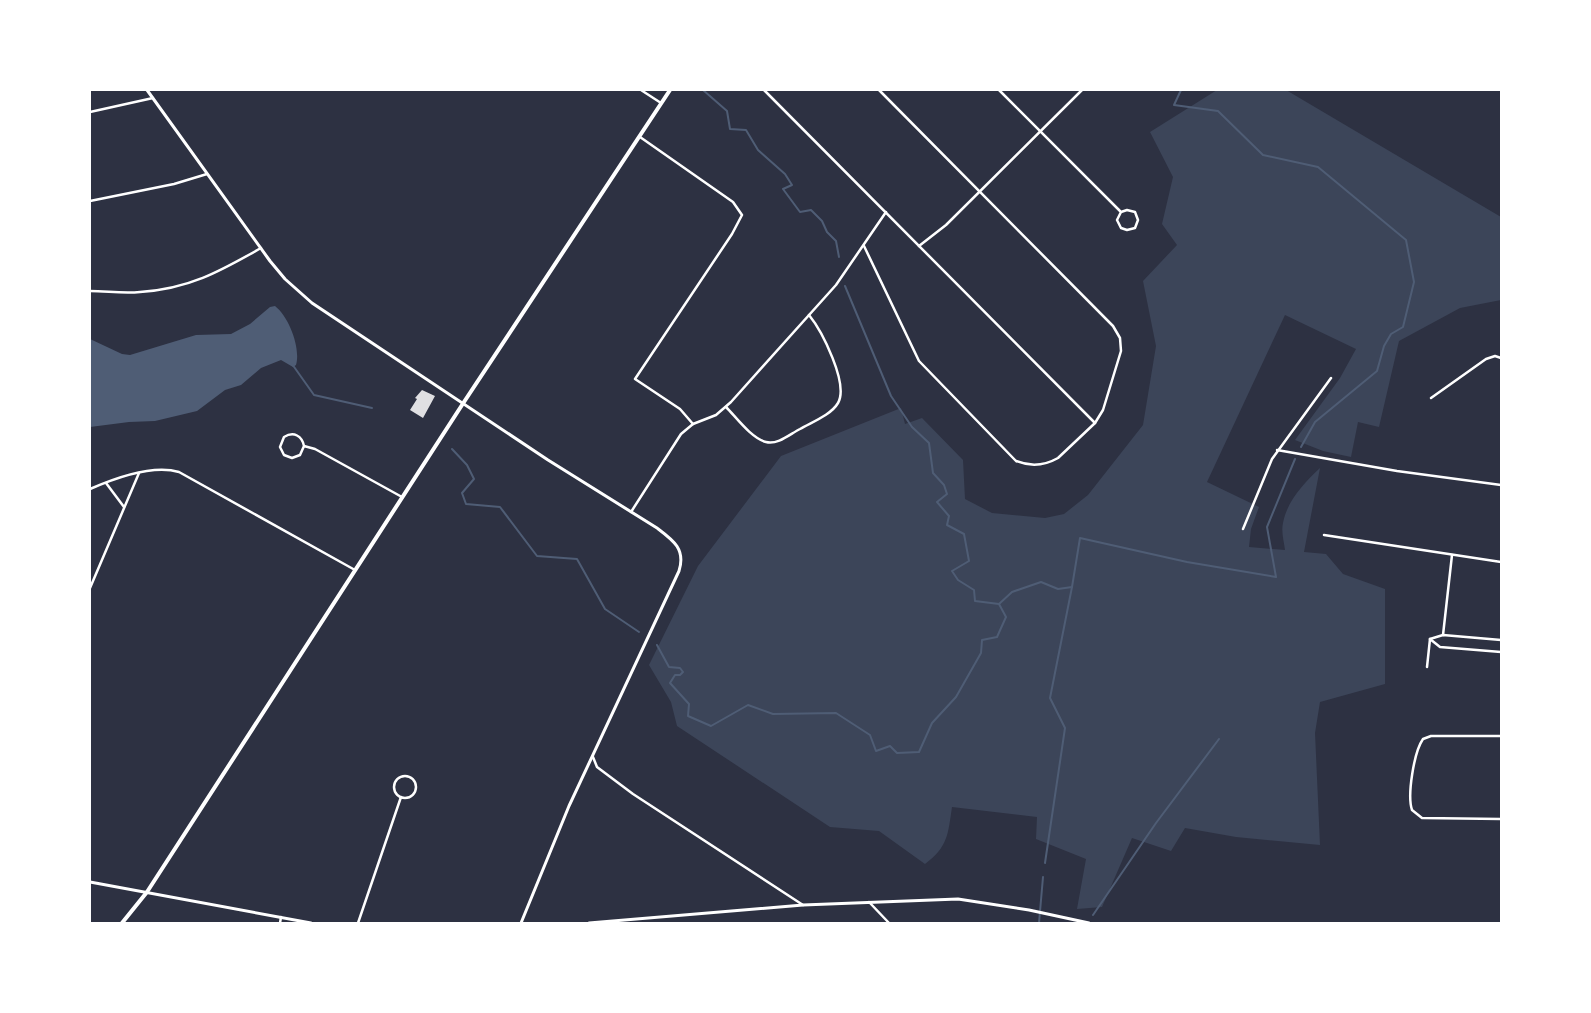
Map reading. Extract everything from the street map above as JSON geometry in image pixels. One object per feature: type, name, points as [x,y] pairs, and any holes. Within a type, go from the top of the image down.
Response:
[{"type":"main road","points":[[122,923],[147,892],[462,405],[670,90]]},
{"type":"street","points":[[147,90],[260,248],[285,279],[312,303],[462,405],[673,540],[682,554],[681,567],[632,669],[594,757],[569,806],[521,923]]},
{"type":"street","points":[[641,90],[661,103]]},
{"type":"street","points":[[764,90],[1095,423]]},
{"type":"street","points":[[864,246],[919,361],[1009,455],[1024,464],[1051,462],[1058,458],[1095,423],[1103,410],[1120,356],[1121,344],[1118,334],[879,90]]},
{"type":"street","points":[[1000,90],[1121,212]]},
{"type":"street","points":[[919,246],[940,231],[1082,90]]},
{"type":"street","points":[[90,112],[153,98]]},
{"type":"street","points":[[640,137],[733,202],[742,212],[735,230],[635,378],[680,409],[693,424]]},
{"type":"street","points":[[90,201],[174,184],[207,174]]},
{"type":"street","points":[[1127,210],[1135,212],[1138,220],[1135,228],[1127,230],[1121,228],[1118,220],[1121,212],[1127,210]]},
{"type":"street","points":[[630,512],[681,434],[693,424],[716,415],[726,407],[836,285],[886,212]]},
{"type":"street","points":[[90,291],[138,292],[191,284],[211,276],[260,248]]},
{"type":"street","points":[[726,407],[758,438],[771,442],[781,440],[835,406],[840,396],[841,385],[823,336],[809,315]]},
{"type":"street","points":[[1431,398],[1486,359],[1495,356],[1501,358]]},
{"type":"street","points":[[1243,529],[1258,489],[1277,450],[1331,378]]},
{"type":"street","points":[[290,434],[301,438],[304,446],[300,454],[292,458],[284,455],[280,447],[283,438],[290,434]]},
{"type":"street","points":[[304,446],[315,449],[403,498]]},
{"type":"street","points":[[1277,450],[1397,471],[1501,485]]},
{"type":"street","points":[[90,489],[105,482],[139,473],[166,469],[186,474],[356,571]]},
{"type":"street","points":[[90,588],[139,473]]},
{"type":"street","points":[[105,482],[124,507]]},
{"type":"street","points":[[1324,535],[1501,562]]},
{"type":"street","points":[[1444,635],[1452,554]]},
{"type":"street","points":[[1430,638],[1444,635],[1501,640]]},
{"type":"street","points":[[1430,638],[1440,646],[1501,652]]},
{"type":"street","points":[[1426,667],[1430,638]]},
{"type":"street","points":[[1501,736],[1431,736],[1423,739],[1416,754],[1410,800],[1412,810],[1422,818],[1501,819]]},
{"type":"street","points":[[594,757],[597,767],[633,794],[803,905]]},
{"type":"street","points":[[400,777],[409,777],[414,781],[416,790],[410,797],[401,797],[395,791],[395,784],[400,777]]},
{"type":"street","points":[[358,923],[401,797]]},
{"type":"street","points":[[90,882],[311,923]]},
{"type":"street","points":[[589,923],[803,905],[958,899],[1043,913],[1088,923]]},
{"type":"street","points":[[869,902],[888,923]]},
{"type":"street","points":[[280,923],[281,918]]},
{"type":"shaded area","points":[[1217,90],[1286,90],[1501,217],[1501,300],[1460,308],[1399,341],[1379,427],[1358,422],[1351,457],[1323,451],[1295,440],[1340,378],[1356,349],[1285,315],[1207,482],[1259,507],[1251,529],[1249,547],[1285,550],[1282,526],[1288,507],[1302,486],[1320,468],[1304,552],[1326,554],[1343,574],[1385,589],[1385,684],[1320,702],[1315,733],[1320,845],[1236,837],[1185,828],[1171,851],[1132,838],[1102,907],[1077,909],[1086,859],[1036,839],[1037,817],[952,807],[943,846],[925,864],[879,831],[830,827],[677,726],[671,702],[649,665],[698,566],[781,456],[901,408],[905,424],[922,418],[963,460],[965,499],[992,513],[1045,518],[1064,514],[1088,495],[1143,425],[1156,346],[1143,281],[1177,245],[1162,224],[1173,177],[1150,132]]},
{"type":"shaded area","points":[[275,306],[285,317],[293,333],[297,358],[296,365],[293,367],[281,360],[261,368],[241,385],[225,390],[197,411],[155,421],[90,427],[90,339],[122,354],[130,355],[196,335],[231,334],[250,324],[270,307]]},
{"type":"building","points":[[422,390],[435,396],[423,418],[410,410],[417,399],[415,398]]},
{"type":"waterway","points":[[703,90],[727,111],[730,129],[746,130],[758,150],[785,174],[792,185],[783,189],[800,212],[811,210],[822,221],[827,232],[836,241],[839,257]]},
{"type":"waterway","points":[[1181,90],[1174,105],[1218,111],[1263,155],[1318,167],[1406,240],[1414,282],[1403,327],[1391,334],[1384,346],[1377,371],[1315,422],[1301,447]]},
{"type":"waterway","points":[[845,286],[891,396],[912,427],[929,443],[933,473],[944,485],[947,494],[937,502],[949,516],[947,525],[964,534],[969,561],[952,571],[958,580],[974,590],[975,601],[999,604],[1012,592],[1041,582],[1058,589],[1072,587],[1050,698],[1065,728],[1045,863]]},
{"type":"waterway","points":[[292,364],[314,395],[372,408]]},
{"type":"waterway","points":[[452,449],[467,465],[474,479],[462,493],[466,504],[500,507],[537,556],[577,559],[605,609],[639,632]]},
{"type":"waterway","points":[[1072,587],[1080,538],[1187,562],[1276,577],[1267,527],[1295,459]]},
{"type":"waterway","points":[[657,645],[669,667],[680,668],[683,672],[680,675],[675,675],[670,683],[689,704],[688,716],[711,726],[748,705],[773,714],[836,713],[870,735],[876,751],[890,746],[897,753],[919,752],[932,723],[956,697],[981,653],[982,640],[997,637],[1006,617],[999,604]]},
{"type":"waterway","points":[[1093,915],[1156,823],[1219,739]]},
{"type":"waterway","points":[[1039,923],[1043,877]]}]
